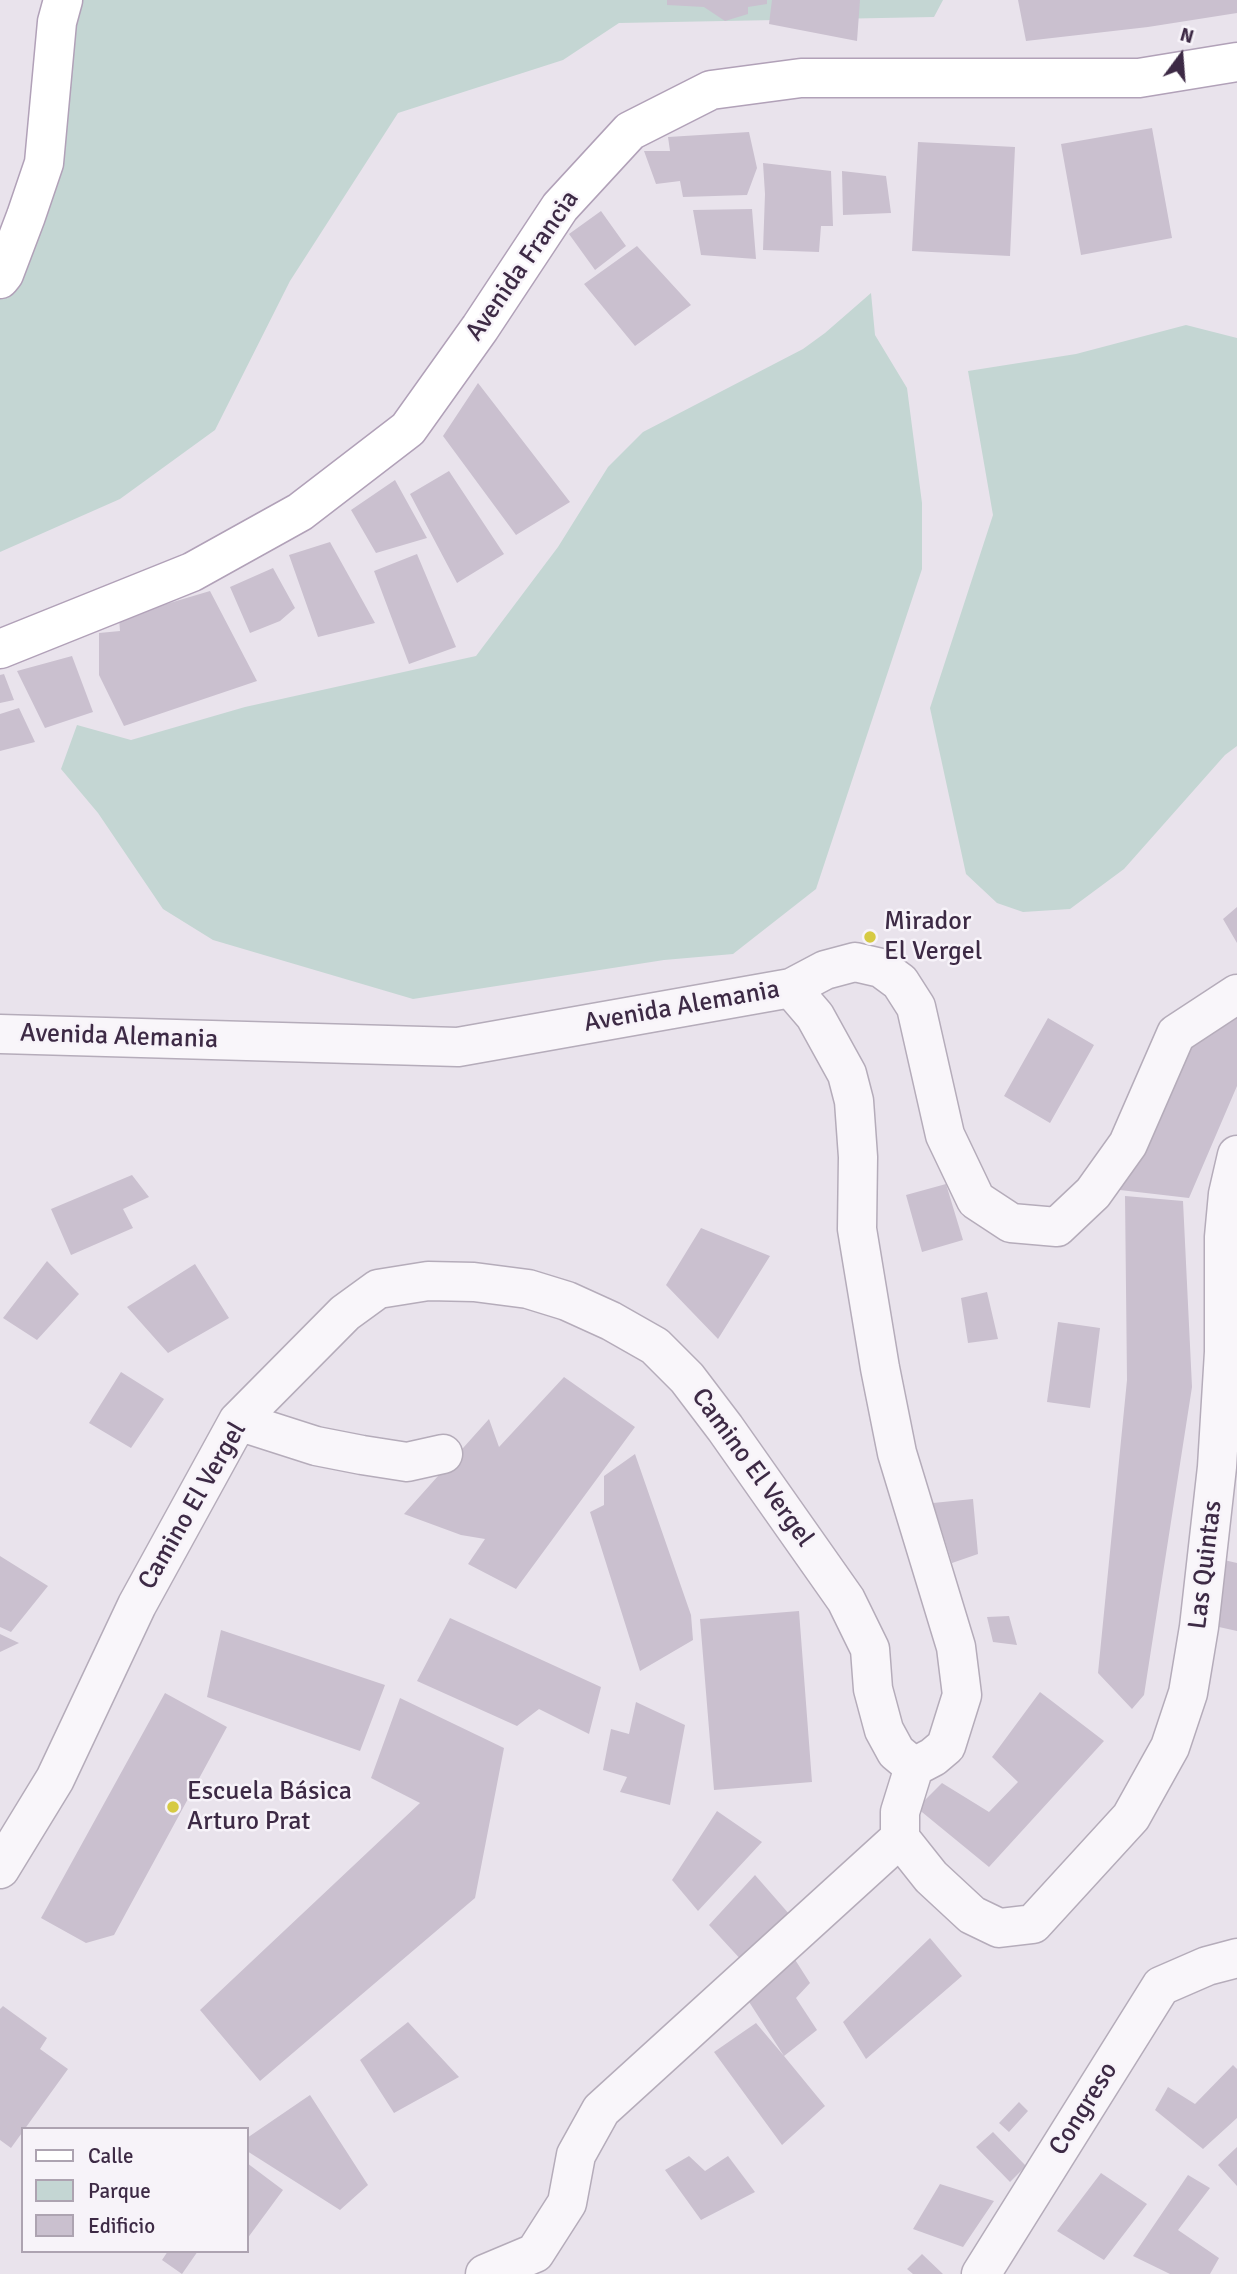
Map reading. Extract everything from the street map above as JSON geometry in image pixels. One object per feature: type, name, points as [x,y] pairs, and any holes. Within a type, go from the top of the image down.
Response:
[{"type":"main road","points":[[0,279],[22,228],[44,163],[57,22],[63,0]]},
{"type":"main road","name":"Avenida Francia","points":[[0,649],[192,572],[300,512],[408,429],[480,328],[560,207],[630,131],[710,90],[801,78],[1139,78],[1237,62]]},
{"type":"street","name":"Avenida Alemania","points":[[0,1034],[458,1047],[791,988],[825,970],[855,962],[881,968],[900,982],[916,1007],[945,1135],[976,1200],[1011,1223],[1057,1227],[1093,1193],[1128,1144],[1176,1034],[1237,994]]},
{"type":"street","points":[[485,2274],[535,2253],[567,2203],[576,2155],[601,2110],[900,1838],[900,1812],[915,1767],[946,1746],[962,1695],[956,1647],[897,1453],[880,1368],[857,1229],[858,1157],[854,1101],[847,1074],[815,1016],[791,988]]},
{"type":"street","name":"Las Quintas","points":[[900,1838],[931,1878],[972,1915],[999,1928],[1033,1924],[1131,1817],[1170,1747],[1188,1693],[1199,1627],[1217,1467],[1230,1237],[1228,1194],[1237,1155]]},
{"type":"street","name":"Camino El Vergel","points":[[0,1869],[55,1779],[136,1605],[238,1421],[345,1313],[378,1289],[428,1281],[474,1282],[528,1289],[567,1301],[611,1321],[655,1346],[687,1378],[725,1428],[846,1600],[870,1649],[873,1689],[884,1730],[896,1752],[915,1767]]},
{"type":"street","points":[[238,1421],[316,1446],[362,1455],[407,1462],[443,1454]]},
{"type":"street","name":"Congreso","points":[[981,2274],[1161,1986],[1222,1962]]},
{"type":"green space","points":[[80,0],[943,0],[934,17],[619,23],[563,60],[398,113],[290,281],[215,430],[120,499],[0,552],[0,266],[64,121]]},
{"type":"green space","points":[[871,293],[875,335],[907,388],[922,503],[922,569],[816,889],[733,954],[664,960],[413,999],[213,940],[163,909],[98,813],[61,769],[77,725],[131,740],[245,707],[476,656],[558,547],[608,467],[643,432],[803,349]]},
{"type":"green space","points":[[1186,325],[1237,338],[1237,746],[1225,755],[1124,869],[1070,909],[1023,912],[997,903],[966,874],[930,708],[993,515],[968,371],[1076,354]]},
{"type":"building","points":[[667,0],[767,0],[767,4],[748,7],[748,14],[725,21],[704,7],[667,5]]},
{"type":"building","points":[[772,0],[860,0],[857,41],[769,24]]},
{"type":"building","points":[[1018,0],[1237,0],[1237,13],[1148,27],[1026,41]]},
{"type":"building","points":[[1152,128],[1172,238],[1081,255],[1061,144]]},
{"type":"building","points":[[749,132],[757,168],[747,195],[683,197],[680,181],[656,184],[644,151],[670,151],[668,137]]},
{"type":"building","points":[[918,142],[1015,147],[1010,256],[912,251]]},
{"type":"building","points":[[763,163],[831,171],[833,226],[821,226],[819,252],[763,250]]},
{"type":"building","points":[[842,171],[886,176],[891,213],[843,215]]},
{"type":"building","points":[[752,209],[756,259],[701,255],[693,210]]},
{"type":"building","points":[[601,211],[626,246],[595,270],[569,234]]},
{"type":"building","points":[[637,246],[691,305],[635,346],[584,284]]},
{"type":"building","points":[[478,383],[570,502],[516,535],[443,436]]},
{"type":"building","points":[[449,471],[504,554],[457,583],[410,494]]},
{"type":"building","points":[[395,480],[427,538],[376,553],[351,510]]},
{"type":"building","points":[[330,542],[375,623],[318,637],[289,555]]},
{"type":"building","points":[[417,554],[456,647],[409,664],[374,571]]},
{"type":"building","points":[[273,568],[295,608],[280,621],[250,633],[230,587]]},
{"type":"building","points":[[210,591],[257,681],[124,726],[99,675],[99,633],[120,631],[119,618]]},
{"type":"building","points":[[72,656],[93,712],[45,728],[17,671]]},
{"type":"building","points":[[4,674],[14,700],[0,703],[0,675]]},
{"type":"building","points":[[19,708],[35,742],[0,751],[0,714]]},
{"type":"building","points":[[1237,907],[1237,943],[1223,919]]},
{"type":"building","points":[[1237,1010],[1237,1086],[1189,1198],[1120,1190],[1116,1169],[1197,1035]]},
{"type":"building","points":[[1048,1018],[1094,1045],[1050,1123],[1004,1096]]},
{"type":"building","points":[[132,1175],[149,1197],[123,1209],[133,1228],[71,1255],[51,1209]]},
{"type":"building","points":[[946,1184],[963,1240],[922,1252],[906,1195]]},
{"type":"building","points":[[1125,1196],[1183,1201],[1192,1387],[1144,1695],[1132,1709],[1098,1673],[1127,1380]]},
{"type":"building","points":[[701,1228],[770,1256],[718,1339],[666,1285]]},
{"type":"building","points":[[47,1261],[79,1294],[37,1340],[3,1318]]},
{"type":"building","points":[[195,1264],[229,1318],[168,1353],[127,1307]]},
{"type":"building","points":[[987,1292],[998,1339],[968,1343],[961,1298]]},
{"type":"building","points":[[1058,1322],[1100,1328],[1090,1408],[1047,1402]]},
{"type":"building","points":[[121,1372],[164,1399],[131,1448],[89,1423]]},
{"type":"building","points":[[564,1377],[635,1427],[516,1589],[468,1564],[485,1539],[461,1535],[404,1514],[489,1419],[499,1447]]},
{"type":"building","points":[[635,1454],[691,1615],[693,1640],[640,1671],[590,1512],[604,1505],[604,1476]]},
{"type":"building","points":[[973,1499],[978,1554],[952,1563],[933,1503]]},
{"type":"building","points":[[0,1556],[48,1586],[11,1632],[0,1627]]},
{"type":"building","points":[[1224,1560],[1237,1563],[1237,1631],[1210,1625]]},
{"type":"building","points":[[799,1611],[812,1782],[714,1790],[700,1619]]},
{"type":"building","points":[[1009,1616],[1017,1645],[993,1642],[987,1617]]},
{"type":"building","points":[[450,1618],[601,1687],[589,1734],[539,1709],[517,1726],[417,1681]]},
{"type":"building","points":[[221,1630],[385,1685],[360,1751],[207,1697]]},
{"type":"building","points":[[0,1634],[19,1643],[0,1652]]},
{"type":"building","points":[[1040,1692],[1104,1741],[989,1867],[917,1808],[942,1783],[989,1812],[1018,1782],[992,1757]]},
{"type":"building","points":[[165,1693],[227,1727],[114,1935],[86,1943],[41,1918]]},
{"type":"building","points":[[400,1698],[504,1748],[475,1898],[260,2081],[200,2010],[420,1803],[371,1778]]},
{"type":"building","points":[[636,1702],[685,1725],[670,1805],[620,1792],[627,1777],[603,1770],[611,1729],[629,1734]]},
{"type":"building","points":[[717,1811],[762,1842],[698,1911],[672,1880]]},
{"type":"building","points":[[755,1875],[790,1915],[744,1963],[709,1925]]},
{"type":"building","points":[[930,1938],[962,1976],[866,2059],[843,2022]]},
{"type":"building","points":[[785,1944],[810,1983],[796,1998],[817,2030],[784,2056],[742,1991]]},
{"type":"building","points":[[3,2006],[47,2038],[40,2049],[68,2069],[26,2127],[21,2127],[21,2134],[11,2148],[0,2140],[0,2009]]},
{"type":"building","points":[[408,2022],[459,2077],[394,2113],[360,2060]]},
{"type":"building","points":[[756,2023],[825,2106],[782,2145],[714,2052]]},
{"type":"building","points":[[1233,2065],[1237,2069],[1237,2118],[1203,2149],[1155,2110],[1168,2087],[1195,2104]]},
{"type":"building","points":[[310,2095],[368,2185],[340,2210],[248,2152],[248,2137]]},
{"type":"building","points":[[1019,2102],[1028,2111],[1009,2132],[999,2123]]},
{"type":"building","points":[[993,2132],[1026,2166],[1010,2182],[976,2147]]},
{"type":"building","points":[[1237,2147],[1237,2186],[1218,2165]]},
{"type":"building","points":[[689,2156],[705,2171],[728,2156],[755,2192],[701,2220],[665,2170]]},
{"type":"building","points":[[248,2164],[283,2190],[248,2238]]},
{"type":"building","points":[[1101,2173],[1147,2204],[1104,2260],[1057,2231]]},
{"type":"building","points":[[1188,2175],[1210,2188],[1178,2230],[1219,2258],[1210,2274],[1170,2274],[1133,2256]]},
{"type":"building","points":[[940,2184],[994,2201],[963,2247],[913,2229]]},
{"type":"building","points":[[167,2253],[197,2253],[182,2274],[162,2260]]},
{"type":"building","points":[[922,2254],[943,2274],[913,2274],[907,2269]]},
{"type":"place","name":"Mirador El Vergel","points":[[870,937]]},
{"type":"place","name":"Escuela Básica Arturo Prat","points":[[173,1807]]}]
